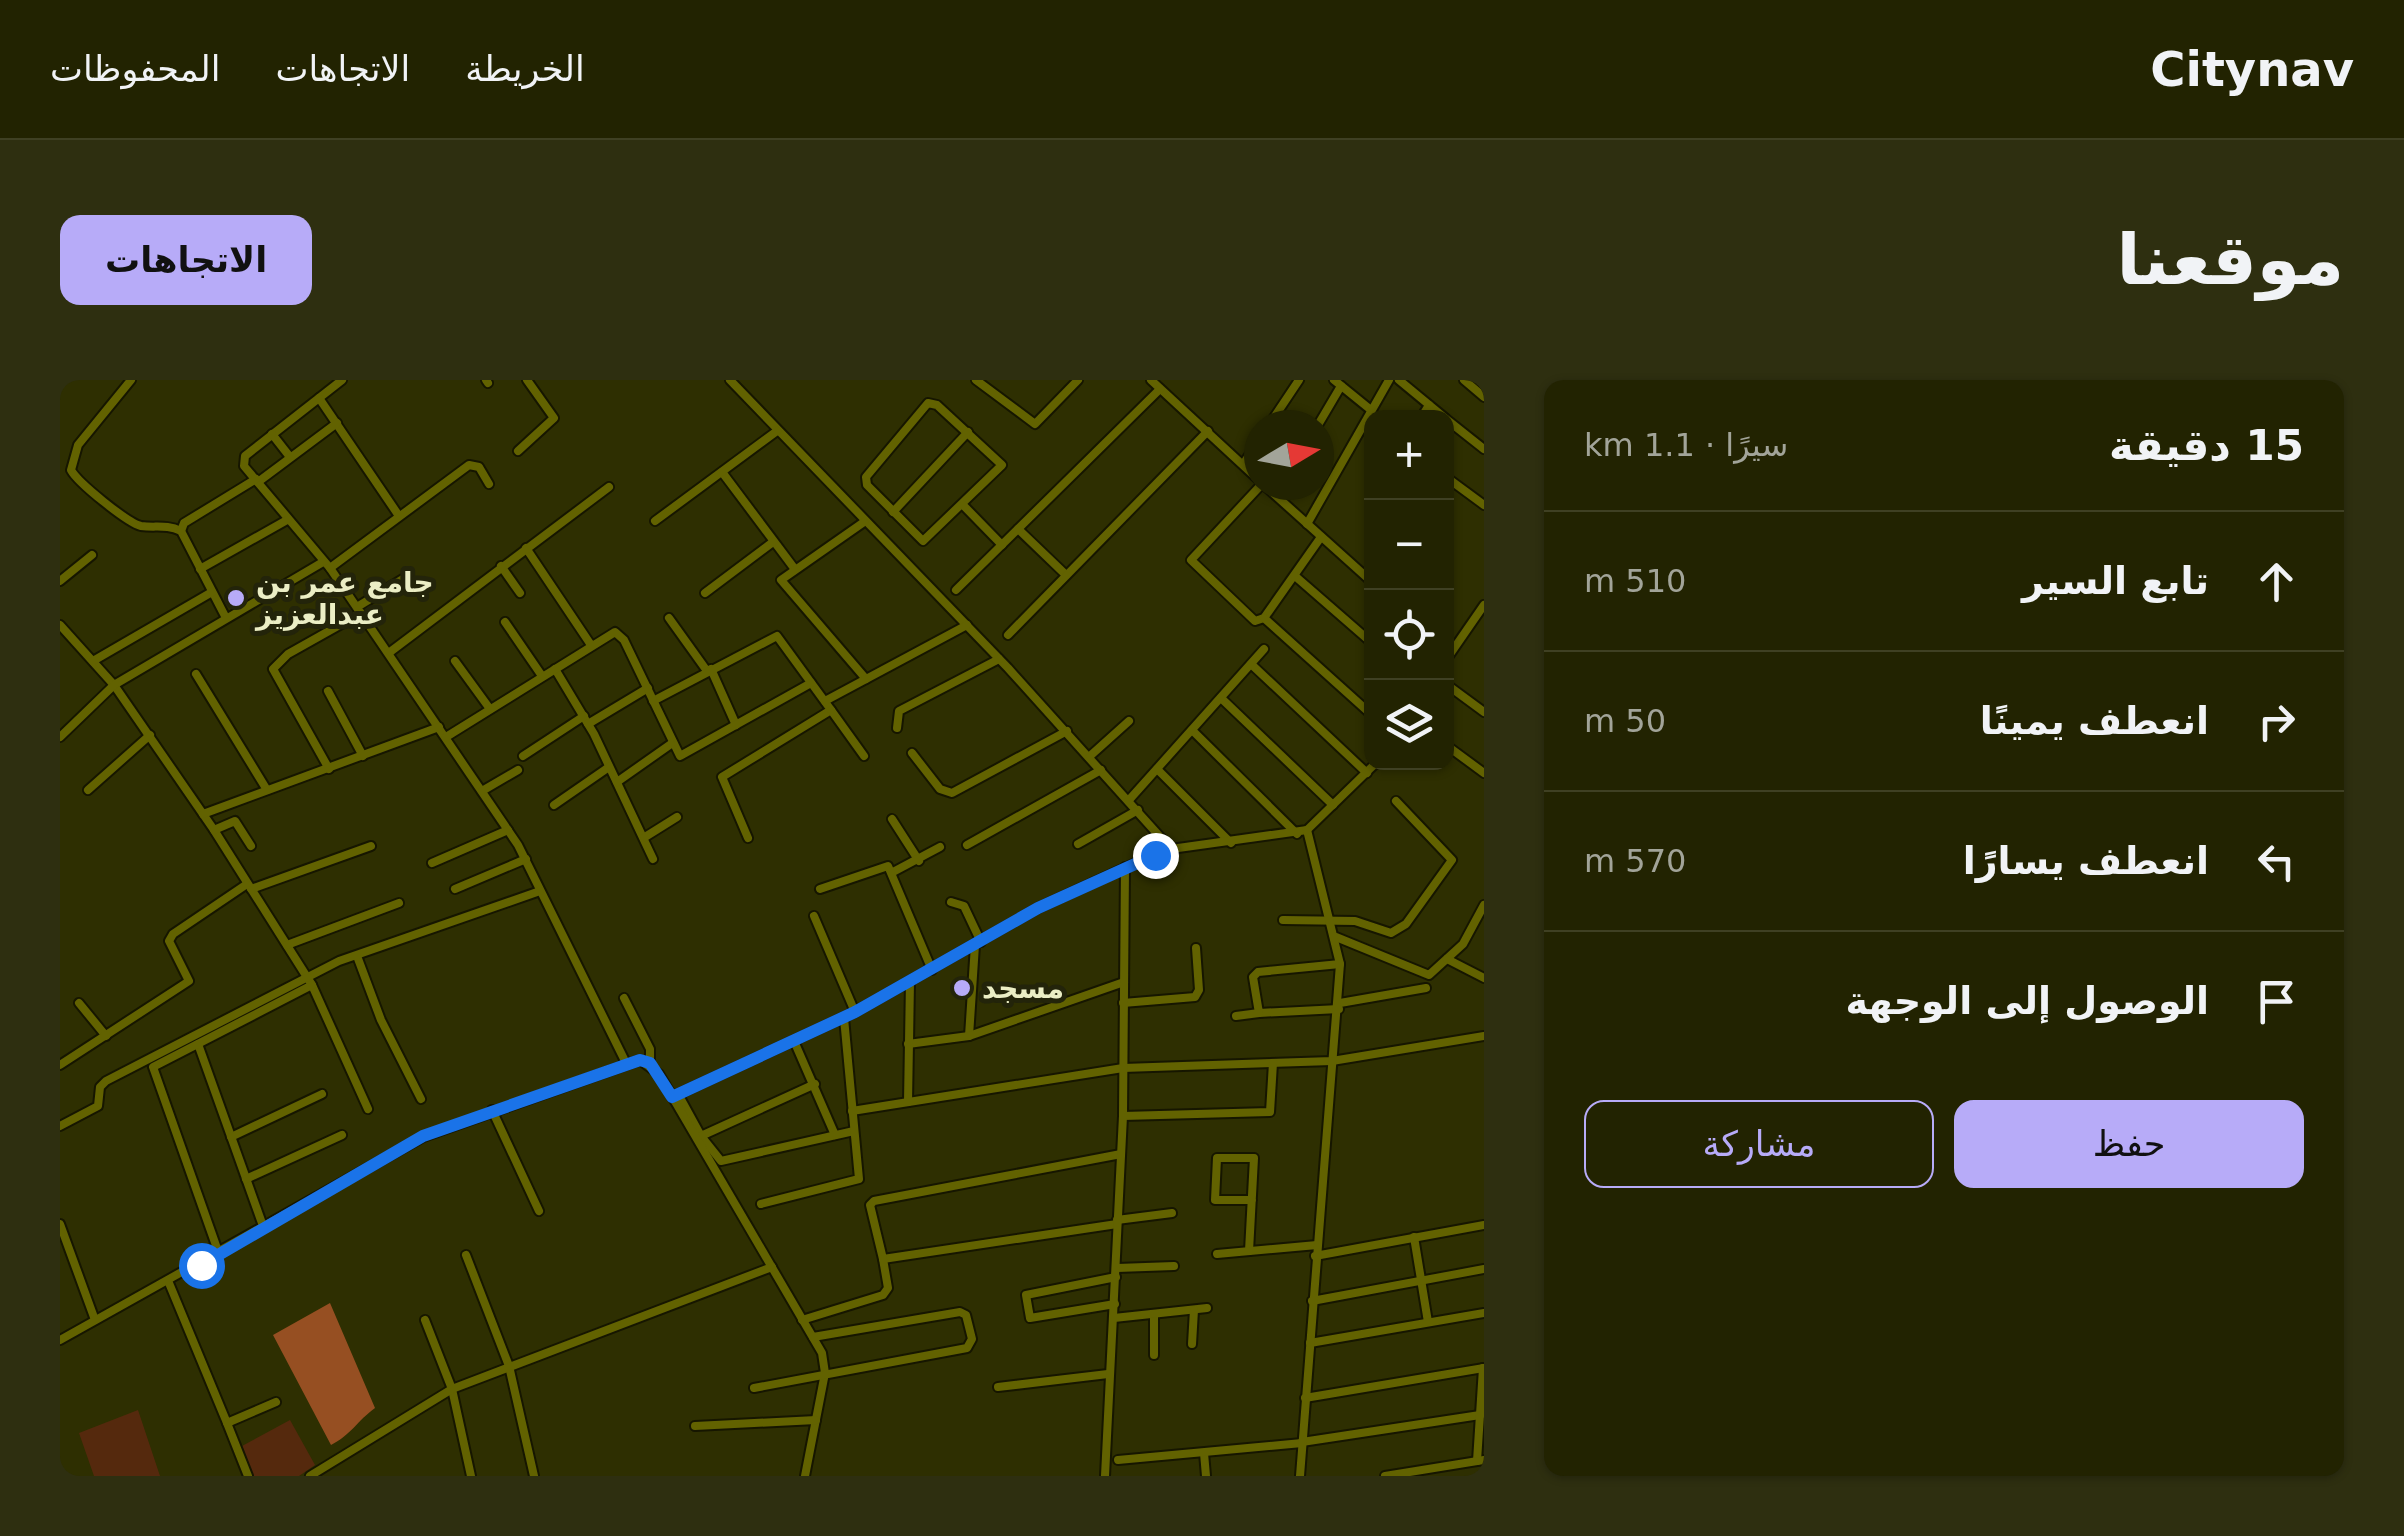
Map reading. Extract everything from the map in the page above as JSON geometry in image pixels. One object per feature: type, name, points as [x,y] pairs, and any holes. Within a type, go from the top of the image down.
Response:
[{"type":"street","points":[[131,380],[78,445],[71,470],[85,488],[128,520],[181,531]]},
{"type":"street","points":[[342,380],[243,459],[390,652],[508,830],[626,1063]]},
{"type":"street","points":[[518,451],[554,418],[527,380]]},
{"type":"street","points":[[730,380],[1067,731],[1171,849]]},
{"type":"street","points":[[976,380],[1036,424],[1078,380]]},
{"type":"street","points":[[1150,380],[1244,464]]},
{"type":"street","points":[[1279,410],[1298,380]]},
{"type":"street","points":[[1325,410],[1337,383],[1371,410],[1390,380]]},
{"type":"street","points":[[1399,380],[1436,410]]},
{"type":"street","points":[[1407,388],[1416,380]]},
{"type":"street","points":[[1464,380],[1484,396]]},
{"type":"street","points":[[956,590],[1160,389]]},
{"type":"street","points":[[319,398],[399,516]]},
{"type":"street","points":[[925,404],[937,405],[1002,465],[962,505],[923,541],[868,485],[866,477],[925,404]]},
{"type":"street","points":[[1426,410],[1429,405]]},
{"type":"street","points":[[1307,524],[1364,422]]},
{"type":"street","points":[[226,618],[181,531],[184,523],[257,480],[337,423]]},
{"type":"street","points":[[1454,425],[1484,449]]},
{"type":"street","points":[[655,521],[776,431]]},
{"type":"street","points":[[1008,636],[1208,431]]},
{"type":"street","points":[[893,512],[968,432]]},
{"type":"street","points":[[272,434],[290,458]]},
{"type":"street","points":[[60,736],[114,685],[226,618],[326,565],[469,464],[478,467],[489,484]]},
{"type":"street","points":[[722,472],[794,568]]},
{"type":"street","points":[[1454,483],[1484,506]]},
{"type":"street","points":[[390,652],[609,487]]},
{"type":"street","points":[[1246,500],[1191,560],[1255,621],[1264,618],[1320,538]]},
{"type":"street","points":[[1280,500],[1364,575]]},
{"type":"street","points":[[962,505],[1002,545]]},
{"type":"street","points":[[200,570],[288,520]]},
{"type":"street","points":[[864,522],[782,576],[784,584],[866,679]]},
{"type":"street","points":[[1018,529],[1066,575]]},
{"type":"street","points":[[705,593],[773,542]]},
{"type":"street","points":[[526,548],[592,644]]},
{"type":"street","points":[[60,581],[92,555]]},
{"type":"street","points":[[501,566],[520,594]]},
{"type":"street","points":[[1294,576],[1364,636]]},
{"type":"street","points":[[329,769],[273,669],[288,654],[403,578]]},
{"type":"street","points":[[93,661],[212,592]]},
{"type":"street","points":[[1454,641],[1484,605]]},
{"type":"street","points":[[669,618],[709,670],[736,725]]},
{"type":"street","points":[[1264,618],[1364,708]]},
{"type":"street","points":[[1474,620],[1484,632]]},
{"type":"street","points":[[505,622],[542,676]]},
{"type":"street","points":[[60,625],[114,685],[214,830],[309,981],[368,1109]]},
{"type":"street","points":[[824,700],[966,626]]},
{"type":"street","points":[[446,737],[608,634],[619,635],[648,688],[676,754],[685,754],[811,683]]},
{"type":"street","points":[[653,701],[777,636],[864,756]]},
{"type":"street","points":[[1128,800],[1264,649]]},
{"type":"street","points":[[897,728],[899,711],[999,659]]},
{"type":"street","points":[[455,661],[490,709]]},
{"type":"street","points":[[1250,664],[1367,773]]},
{"type":"street","points":[[555,669],[586,720],[653,859]]},
{"type":"street","points":[[196,674],[266,790]]},
{"type":"street","points":[[523,756],[648,688]]},
{"type":"street","points":[[1454,690],[1484,712]]},
{"type":"street","points":[[328,691],[364,756]]},
{"type":"street","points":[[1221,698],[1333,805]]},
{"type":"street","points":[[748,838],[722,776],[832,710]]},
{"type":"street","points":[[1090,756],[1129,722]]},
{"type":"street","points":[[203,814],[439,728]]},
{"type":"street","points":[[1192,730],[1296,834]]},
{"type":"street","points":[[912,754],[940,789],[952,794],[1067,731]]},
{"type":"street","points":[[88,790],[150,735]]},
{"type":"street","points":[[617,782],[670,744]]},
{"type":"street","points":[[1454,751],[1484,773]]},
{"type":"street","points":[[554,804],[610,768]]},
{"type":"street","points":[[1157,769],[1231,843]]},
{"type":"street","points":[[482,791],[518,770]]},
{"type":"street","points":[[967,846],[1101,770]]},
{"type":"street","points":[[675,1096],[844,1018],[1038,908],[1125,867],[1171,849],[1307,830],[1370,770]]},
{"type":"street","points":[[1284,920],[1332,919],[1397,932],[1450,866],[1450,854],[1396,801]]},
{"type":"street","points":[[1078,844],[1138,810]]},
{"type":"street","points":[[645,837],[677,817]]},
{"type":"street","points":[[892,818],[919,862]]},
{"type":"street","points":[[214,830],[235,821],[251,846]]},
{"type":"street","points":[[432,863],[508,830]]},
{"type":"street","points":[[1300,1476],[1340,964],[1307,830]]},
{"type":"street","points":[[60,1065],[190,981],[169,941],[173,934],[249,887],[371,846]]},
{"type":"street","points":[[893,872],[919,862],[940,847]]},
{"type":"street","points":[[455,889],[526,859]]},
{"type":"street","points":[[820,889],[883,864],[893,872],[932,970]]},
{"type":"street","points":[[1105,1476],[1122,1154],[1125,867]]},
{"type":"street","points":[[60,1126],[98,1106],[100,1087],[106,1081],[357,956],[540,891]]},
{"type":"street","points":[[951,902],[964,906],[978,944],[969,1036]]},
{"type":"street","points":[[287,945],[399,903]]},
{"type":"street","points":[[1336,937],[1425,976],[1463,944],[1480,921],[1484,905]]},
{"type":"street","points":[[814,916],[855,1012]]},
{"type":"street","points":[[1124,1003],[1195,997],[1199,990],[1196,948]]},
{"type":"street","points":[[357,956],[381,1020],[421,1099]]},
{"type":"street","points":[[1446,960],[1484,978]]},
{"type":"street","points":[[1259,1013],[1255,973],[1340,964]]},
{"type":"street","points":[[219,1254],[153,1074],[158,1063],[309,981]]},
{"type":"street","points":[[908,1102],[910,982]]},
{"type":"street","points":[[908,1044],[969,1036],[1124,982]]},
{"type":"street","points":[[1236,1016],[1339,1006],[1426,988]]},
{"type":"street","points":[[624,998],[650,1049],[650,1063],[716,1156],[730,1161],[854,1131]]},
{"type":"street","points":[[80,1004],[106,1036]]},
{"type":"street","points":[[762,1204],[858,1180],[844,1018]]},
{"type":"street","points":[[852,1110],[1123,1068],[1332,1060],[1484,1036]]},
{"type":"street","points":[[794,1041],[835,1135]]},
{"type":"street","points":[[198,1044],[263,1226]]},
{"type":"street","points":[[60,1340],[170,1282],[423,1136],[626,1063],[650,1063]]},
{"type":"street","points":[[1123,1116],[1270,1112],[1273,1063]]},
{"type":"street","points":[[701,1136],[815,1084]]},
{"type":"street","points":[[231,1137],[322,1094]]},
{"type":"street","points":[[675,1096],[822,1353],[825,1373],[805,1476]]},
{"type":"street","points":[[492,1110],[539,1211]]},
{"type":"street","points":[[246,1180],[342,1135]]},
{"type":"street","points":[[802,1320],[883,1295],[888,1288],[870,1205],[874,1201],[1122,1154]]},
{"type":"street","points":[[1249,1251],[1252,1200],[1254,1158],[1217,1158],[1214,1200],[1252,1200]]},
{"type":"street","points":[[883,1259],[1172,1214]]},
{"type":"street","points":[[60,1224],[95,1320]]},
{"type":"street","points":[[1316,1256],[1484,1225]]},
{"type":"street","points":[[1414,1237],[1428,1322]]},
{"type":"street","points":[[1217,1254],[1317,1245]]},
{"type":"street","points":[[466,1256],[509,1366],[534,1476]]},
{"type":"street","points":[[1116,1304],[1028,1318],[1026,1295],[1116,1272],[1174,1266]]},
{"type":"street","points":[[310,1476],[452,1389],[772,1267]]},
{"type":"street","points":[[1312,1301],[1484,1269]]},
{"type":"street","points":[[170,1282],[248,1476]]},
{"type":"street","points":[[1114,1318],[1208,1308]]},
{"type":"street","points":[[1192,1344],[1194,1310]]},
{"type":"street","points":[[754,1388],[967,1348],[972,1339],[966,1315],[960,1312],[813,1337]]},
{"type":"street","points":[[1310,1343],[1484,1313]]},
{"type":"street","points":[[1154,1314],[1154,1355]]},
{"type":"street","points":[[425,1320],[452,1389],[471,1476]]},
{"type":"street","points":[[1305,1398],[1484,1368],[1481,1460],[1385,1476]]},
{"type":"street","points":[[998,1387],[1108,1374]]},
{"type":"street","points":[[227,1422],[276,1402]]},
{"type":"street","points":[[1118,1460],[1302,1443],[1480,1415]]},
{"type":"street","points":[[695,1426],[816,1420]]},
{"type":"street","points":[[1204,1453],[1206,1476]]},
{"type":"shaded area","points":[[330,1303],[375,1408],[331,1445],[273,1335]]},
{"type":"shaded area","points":[[138,1410],[160,1476],[94,1476],[79,1433]]},
{"type":"shaded area","points":[[290,1420],[315,1465],[299,1476],[253,1476],[242,1446]]},
{"type":"place","name":"جامع عمر بن عبدالعزيز","points":[[236,598]]},
{"type":"place","name":"مسجد","points":[[962,988]]},
{"type":"route","points":[[201,1265],[376,1160],[423,1136],[524,1098],[640,1060],[650,1063],[672,1097],[855,1012],[1038,908],[1155,855]]}]
